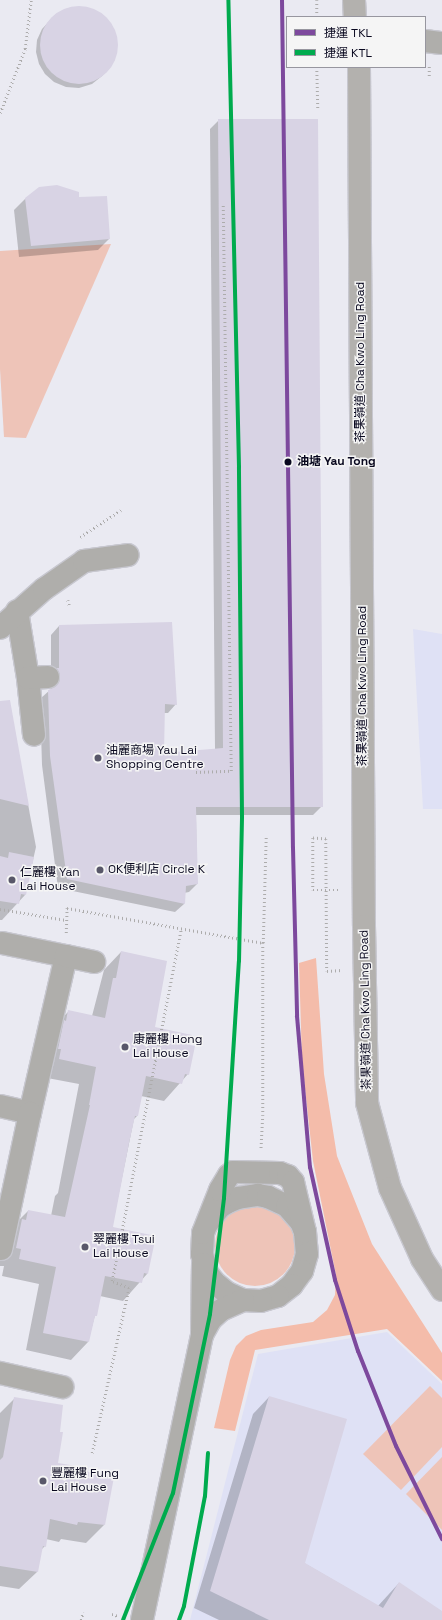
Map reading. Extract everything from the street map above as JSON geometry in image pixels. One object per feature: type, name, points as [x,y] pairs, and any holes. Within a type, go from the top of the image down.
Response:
[{"type":"main road","points":[[354,0],[356,16]]},
{"type":"main road","name":"茶果嶺道 Cha Kwo Ling Road","points":[[359,68],[364,926],[367,1103],[390,1188],[422,1259],[442,1290]]},
{"type":"street","points":[[426,41],[442,43]]},
{"type":"street","points":[[0,628],[18,611],[84,561],[128,555]]},
{"type":"street","points":[[18,611],[38,677],[34,735]]},
{"type":"street","points":[[2,943],[94,962]]},
{"type":"street","points":[[1,1249],[66,956]]},
{"type":"street","points":[[0,1106],[30,1113]]},
{"type":"street","points":[[142,1620],[202,1334],[204,1264],[201,1243],[207,1224],[220,1190],[233,1172],[280,1173],[288,1176],[293,1182],[305,1232],[307,1254],[302,1271],[292,1286],[278,1296],[261,1301],[243,1300],[227,1293],[214,1282],[204,1264]]},
{"type":"street","points":[[202,1334],[211,1319],[221,1310],[243,1300]]},
{"type":"street","points":[[0,1373],[62,1387]]},
{"type":"path","points":[[0,113],[26,49],[31,0]]},
{"type":"path","points":[[317,0],[317,16]]},
{"type":"path","points":[[317,68],[318,109]]},
{"type":"path","points":[[196,772],[231,771],[223,204]]},
{"type":"path","points":[[79,537],[120,510]]},
{"type":"path","points":[[260,1156],[263,1115],[263,943],[266,836]]},
{"type":"path","points":[[345,890],[313,890],[313,838],[326,839],[327,971],[347,970]]},
{"type":"path","points":[[66,956],[66,908],[263,943]]},
{"type":"path","points":[[0,909],[66,920]]},
{"type":"path","points":[[92,1452],[129,1288],[112,1281],[181,929]]},
{"type":"path","points":[[81,1620],[83,1612]]},
{"type":"shaded area","points":[[111,244],[26,438],[4,437],[0,369],[0,251]]},
{"type":"shaded area","points":[[413,629],[442,634],[442,809],[423,809]]},
{"type":"shaded area","points":[[316,958],[324,1074],[337,1156],[372,1244],[442,1353],[442,1381],[387,1329],[255,1350],[235,1431],[214,1428],[230,1360],[236,1346],[246,1336],[261,1330],[313,1322],[327,1310],[335,1295],[336,1275],[313,1161],[302,1061],[299,963]]},
{"type":"shaded area","points":[[247,1206],[263,1206],[284,1217],[295,1238],[295,1254],[284,1275],[263,1286],[247,1286],[233,1280],[226,1275],[221,1268],[215,1254],[215,1238],[221,1224],[226,1217],[233,1212]]},
{"type":"shaded area","points":[[387,1332],[442,1384],[442,1620],[190,1620],[258,1354]]},
{"type":"shaded area","points":[[430,1386],[442,1398],[442,1447],[401,1490],[363,1454]]},
{"type":"shaded area","points":[[442,1457],[442,1530],[406,1494]]},
{"type":"building","points":[[79,6],[94,9],[101,13],[111,23],[115,30],[118,45],[115,60],[111,67],[101,77],[94,81],[79,84],[64,81],[57,77],[47,67],[43,60],[40,45],[43,30],[47,23],[57,13],[64,9]]},
{"type":"building","name":"油塘 Yau Tong","points":[[218,119],[318,119],[323,807],[196,807],[198,884],[186,886],[185,904],[67,879],[50,756],[48,690],[55,687],[59,682],[60,677],[56,668],[59,668],[59,625],[172,622],[177,705],[165,704],[164,753],[223,748]]},
{"type":"building","points":[[57,185],[79,192],[79,197],[107,196],[110,239],[31,246],[25,198],[39,187]]},
{"type":"building","points":[[10,700],[29,806],[0,799],[0,701]]},
{"type":"building","name":"仁麗樓 Yan Lai House","points":[[9,852],[34,857],[26,895],[21,894],[19,904],[0,901],[0,856],[8,858]]},
{"type":"building","points":[[121,951],[167,961],[155,1027],[192,1035],[190,1045],[195,1046],[189,1075],[185,1074],[182,1084],[146,1076],[138,1116],[135,1116],[129,1143],[113,1227],[151,1235],[149,1244],[154,1245],[148,1274],[144,1273],[142,1283],[105,1276],[97,1316],[95,1316],[89,1342],[43,1333],[56,1267],[19,1259],[21,1249],[16,1248],[22,1219],[26,1220],[28,1210],[65,1217],[90,1105],[96,1067],[59,1059],[61,1049],[58,1049],[64,1020],[66,1021],[68,1010],[105,1018],[113,978],[116,978]]},
{"type":"building","points":[[269,1396],[347,1419],[305,1563],[383,1608],[399,1582],[442,1611],[442,1620],[269,1620],[210,1591]]},
{"type":"building","name":"豐麗樓 Fung Lai House","points":[[14,1397],[63,1405],[60,1432],[63,1432],[58,1463],[88,1468],[88,1472],[114,1477],[105,1525],[78,1522],[77,1525],[50,1519],[46,1547],[43,1546],[38,1572],[0,1566],[0,1460],[3,1457]]},
{"type":"metro line","name":"KTL","points":[[123,1620],[173,1493],[210,1314],[224,1198],[239,961],[242,817],[239,467],[228,0]]},
{"type":"metro line","name":"TKL","points":[[282,0],[293,848],[297,1016],[310,1167],[335,1280],[358,1351],[396,1446],[442,1539]]},
{"type":"metro line","name":"KTL","points":[[179,1620],[184,1606],[205,1496],[208,1453]]},
{"type":"place","name":"油塘 Yau Tong","points":[[288,462]]},
{"type":"place","name":"油麗商場 Yau Lai Shopping Centre","points":[[98,758]]},
{"type":"place","name":"OK便利店 Circle K","points":[[100,870]]},
{"type":"place","name":"仁麗樓 Yan Lai House","points":[[12,880]]},
{"type":"place","name":"康麗樓 Hong Lai House","points":[[125,1047]]},
{"type":"place","name":"翠麗樓 Tsui Lai House","points":[[85,1247]]},
{"type":"place","name":"豐麗樓 Fung Lai House","points":[[43,1481]]}]
